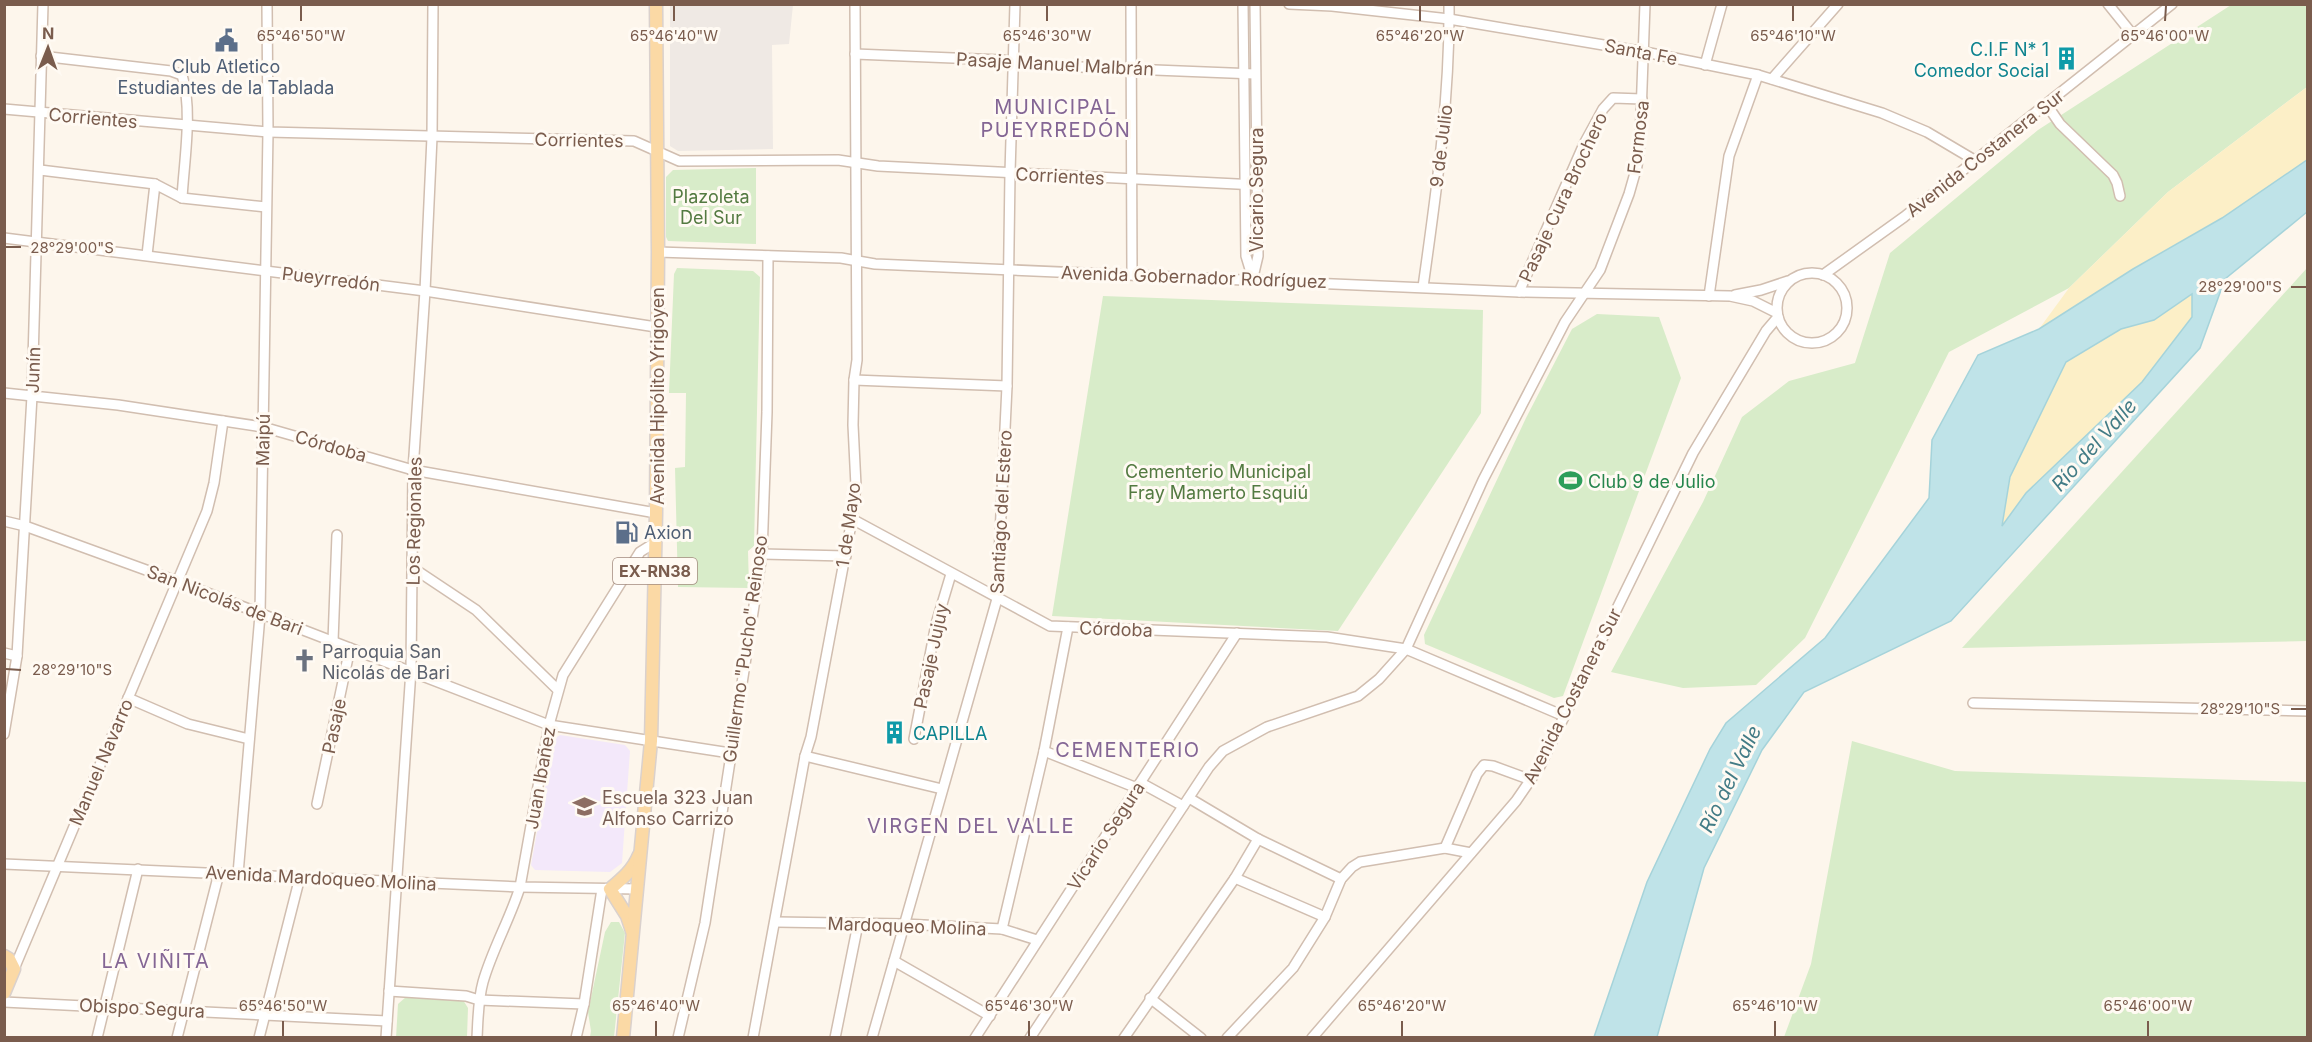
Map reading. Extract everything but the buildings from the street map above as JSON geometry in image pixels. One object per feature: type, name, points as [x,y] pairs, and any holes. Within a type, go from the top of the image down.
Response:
[{"type":"main road","name":"Avenida Hipólito Yrigoyen","points":[[623,1038],[651,741],[656,542],[658,252],[656,4]]},
{"type":"main road","points":[[633,935],[627,916],[606,889],[624,878],[636,863],[642,847]]},
{"type":"main road","points":[[4,956],[9,959],[14,969],[4,993]]},
{"type":"street","name":"Junín","points":[[4,734],[17,656],[32,396],[43,4]]},
{"type":"street","name":"Maipú","points":[[238,874],[260,615],[268,132],[267,4]]},
{"type":"street","name":"Los Regionales","points":[[386,1038],[411,670],[413,470],[432,137],[433,4]]},
{"type":"street","name":"1 de Mayo","points":[[753,1038],[805,756],[811,737],[846,556],[856,486],[855,4]]},
{"type":"street","name":"Santiago del Estero","points":[[872,1038],[997,599],[1007,386],[1015,4]]},
{"type":"street","points":[[1131,4],[1132,274]]},
{"type":"street","name":"Vicario Segura","points":[[1243,4],[1246,256],[1253,279]]},
{"type":"street","name":"Vicario Segura","points":[[1253,279],[1258,256],[1254,4]]},
{"type":"street","name":"Santa Fe","points":[[1289,4],[1332,6],[1449,19],[1645,52],[1758,75],[1882,113],[1927,132],[1976,161]]},
{"type":"street","name":"9 de Julio","points":[[1423,287],[1444,136],[1449,4]]},
{"type":"street","name":"Formosa","points":[[1030,1038],[1209,767],[1223,751],[1267,727],[1358,696],[1379,679],[1406,649],[1483,480],[1565,322],[1600,270],[1637,166],[1646,4]]},
{"type":"street","points":[[1705,65],[1722,4]]},
{"type":"street","points":[[1772,79],[1838,4]]},
{"type":"street","points":[[2108,4],[2133,35]]},
{"type":"street","name":"Avenida Costanera Sur","points":[[1822,275],[1904,217],[2172,4]]},
{"type":"street","name":"Pasaje Manuel Malbrán","points":[[855,54],[1255,74]]},
{"type":"street","points":[[41,56],[171,71],[182,75],[185,85],[186,126],[182,198]]},
{"type":"street","points":[[1709,296],[1729,156],[1758,75]]},
{"type":"street","name":"Pasaje Cura Brochero","points":[[1519,292],[1584,144],[1603,109],[1613,98],[1642,99]]},
{"type":"street","points":[[2047,105],[2060,124],[2113,175],[2118,183],[2120,196]]},
{"type":"street","name":"Corrientes","points":[[4,109],[268,132],[634,141],[679,161],[838,160],[1010,173],[1257,185]]},
{"type":"street","points":[[40,170],[155,184],[182,198],[266,207]]},
{"type":"street","points":[[147,255],[155,184]]},
{"type":"street","name":"Pueyrredón","points":[[4,238],[425,291],[656,327]]},
{"type":"street","name":"Avenida Gobernador Rodríguez","points":[[658,252],[768,256],[875,264],[1584,295],[1730,296],[1761,291],[1790,281]]},
{"type":"street","name":"Guillermo \"Pucho\" Reinoso","points":[[678,1038],[705,923],[762,554],[767,412],[768,256]]},
{"type":"street","points":[[1805,273],[1822,275],[1840,287],[1846,300],[1844,322],[1836,333],[1824,341],[1802,342],[1789,335],[1777,315],[1778,297],[1790,281],[1805,273]]},
{"type":"street","name":"Avenida Gobernador Rodríguez","points":[[1730,296],[1753,301],[1777,315]]},
{"type":"street","name":"Avenida Costanera Sur","points":[[1312,1038],[1516,801],[1531,780],[1540,766],[1693,453],[1777,315]]},
{"type":"street","points":[[854,380],[1007,386]]},
{"type":"street","name":"Córdoba","points":[[4,393],[118,405],[264,427],[413,470],[656,513]]},
{"type":"street","name":"Manuel Navarro","points":[[14,969],[207,511],[224,421]]},
{"type":"street","name":"Córdoba","points":[[852,519],[1050,626],[1327,637],[1406,649],[1564,716]]},
{"type":"street","name":"San Nicolás de Bari","points":[[4,521],[25,526],[179,582],[549,725],[730,753]]},
{"type":"street","points":[[333,641],[336,535]]},
{"type":"street","name":"Juan Ibañez","points":[[477,1038],[479,1000],[483,980],[513,910],[520,887],[549,725],[563,675],[639,552],[656,542]]},
{"type":"street","points":[[762,554],[846,556]]},
{"type":"street","points":[[413,568],[476,610],[558,690]]},
{"type":"street","name":"Pasaje Jujuy","points":[[914,739],[936,624],[951,574]]},
{"type":"street","points":[[1002,929],[1044,751],[1068,627]]},
{"type":"street","name":"Vicario Segura","points":[[975,1038],[1237,633]]},
{"type":"street","name":"Pasaje","points":[[317,804],[350,648]]},
{"type":"street","points":[[4,653],[17,656]]},
{"type":"street","points":[[128,698],[188,724],[249,739]]},
{"type":"street","points":[[1973,703],[2307,711]]},
{"type":"street","points":[[1044,751],[1186,802],[1341,879]]},
{"type":"street","points":[[805,756],[942,789]]},
{"type":"street","points":[[1445,848],[1477,774],[1484,765],[1531,780]]},
{"type":"street","points":[[1124,1038],[1235,878],[1258,839]]},
{"type":"street","points":[[1227,1038],[1293,968],[1325,917],[1341,879],[1352,867],[1360,862],[1445,848],[1471,853]]},
{"type":"street","name":"Avenida Mardoqueo Molina","points":[[4,864],[520,887],[638,889]]},
{"type":"street","points":[[97,1038],[138,869]]},
{"type":"street","points":[[177,1038],[219,873]]},
{"type":"street","points":[[259,1038],[300,877]]},
{"type":"street","points":[[1235,878],[1325,917]]},
{"type":"street","points":[[576,1038],[606,889]]},
{"type":"street","name":"Mardoqueo Molina","points":[[776,922],[904,924],[1002,929],[1037,940]]},
{"type":"street","points":[[835,1038],[858,924]]},
{"type":"street","points":[[894,961],[990,1016]]},
{"type":"street","points":[[389,991],[466,996],[479,1000],[584,1004]]},
{"type":"street","points":[[1150,998],[1201,1038]]},
{"type":"street","name":"Obispo Segura","points":[[4,1002],[387,1021]]},
{"type":"shaded area","points":[[670,5],[793,5],[789,44],[772,45],[773,149],[678,151],[670,146]]},
{"type":"shaded area","name":"Escuela 323 Juan Alfonso Carrizo","points":[[560,735],[625,745],[630,751],[622,863],[610,872],[535,870],[531,865],[554,739]]},
{"type":"green space","points":[[2231,5],[2307,5],[2307,87],[2168,192],[2069,288],[1949,352],[1805,638],[1756,685],[1683,688],[1611,672],[1703,502],[1742,417],[1789,381],[1855,363],[1890,253],[2038,130]]},
{"type":"green space","name":"Plazoleta Del Sur","points":[[756,168],[756,244],[668,241],[666,237],[666,177],[673,170]]},
{"type":"green space","points":[[677,268],[753,271],[760,277],[754,546],[748,551],[749,588],[678,587],[675,468],[685,467],[686,393],[669,393],[674,274]]},
{"type":"green space","points":[[2307,268],[2307,641],[1962,648]]},
{"type":"green space","name":"Cementerio Municipal Fray Mamerto Esquiú","points":[[1103,296],[1483,310],[1481,413],[1338,631],[1052,616]]},
{"type":"green space","name":"Club 9 de Julio","points":[[1597,314],[1659,317],[1681,378],[1563,696],[1554,698],[1425,644],[1424,635],[1526,418],[1572,329]]},
{"type":"green space","points":[[1852,741],[1955,771],[2307,782],[2307,1037],[1784,1037],[1811,964]]},
{"type":"green space","points":[[611,922],[619,922],[625,933],[614,1037],[590,1037],[588,1012],[605,932]]},
{"type":"green space","points":[[406,997],[463,1000],[468,1008],[467,1037],[396,1038],[398,1004]]},
{"type":"sand","points":[[2307,87],[2307,160],[2222,218],[2133,269],[2039,329],[2069,288],[2168,192]]},
{"type":"sand","points":[[2192,293],[2192,317],[2142,382],[2026,493],[2002,528],[2010,477],[2066,362],[2121,329],[2154,320]]},
{"type":"water","name":"Río del Valle","points":[[2307,160],[2307,212],[2225,279],[2200,348],[1951,621],[1804,692],[1762,750],[1704,868],[1657,1037],[1594,1037],[1647,882],[1710,749],[1726,723],[1825,638],[1929,498],[1932,440],[1978,355],[2039,329],[2133,269],[2222,218]],"holes":[[[2192,294],[2192,317],[2142,382],[2026,493],[2002,526],[2010,477],[2066,362],[2121,329],[2154,320]]]},
{"type":"place","name":"Club Atletico Estudiantes de la Tablada","points":[[226,40]]},
{"type":"place","name":"C.I.F N* 1 Comedor Social","points":[[2067,59]]},
{"type":"place","name":"Club 9 de Julio","points":[[1570,481]]},
{"type":"place","name":"Axion","points":[[626,532]]},
{"type":"place","name":"Parroquia San Nicolás de Bari","points":[[304,661]]},
{"type":"place","name":"CAPILLA","points":[[895,733]]},
{"type":"place","name":"Escuela 323 Juan Alfonso Carrizo","points":[[584,807]]},
{"type":"district","name":"MUNICIPAL PUEYRREDÓN","points":[[1056,118]]},
{"type":"district","name":"CEMENTERIO","points":[[1128,750]]},
{"type":"district","name":"VIRGEN DEL VALLE","points":[[971,826]]},
{"type":"district","name":"LA VIÑITA","points":[[156,961]]}]
